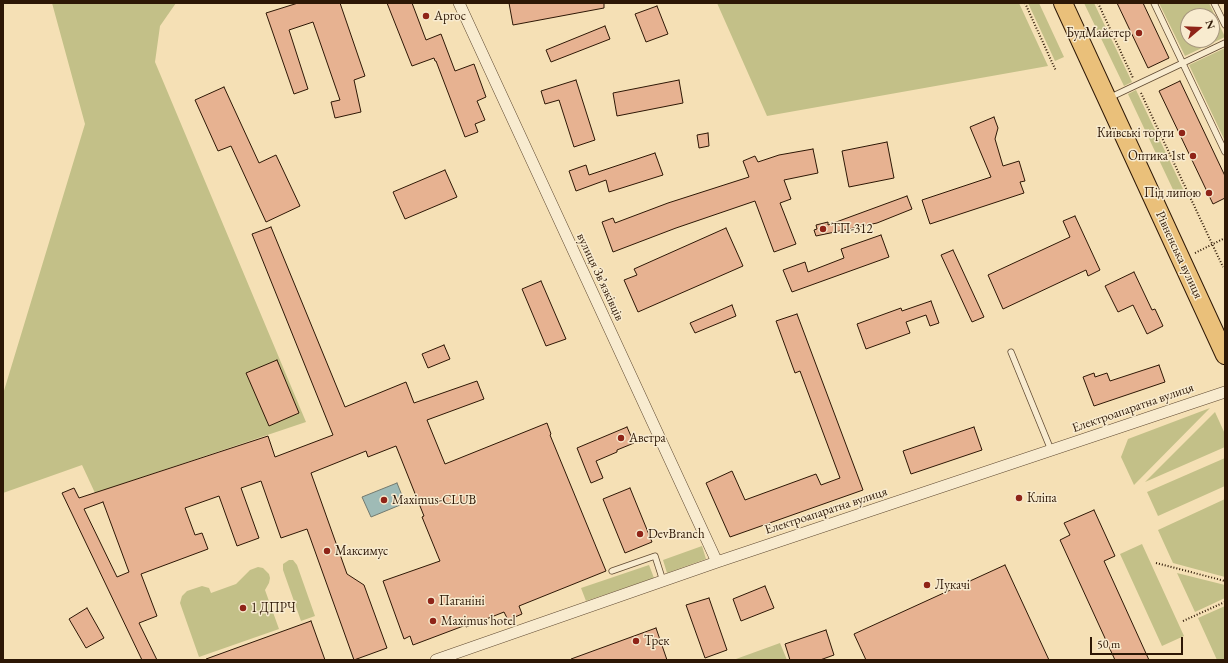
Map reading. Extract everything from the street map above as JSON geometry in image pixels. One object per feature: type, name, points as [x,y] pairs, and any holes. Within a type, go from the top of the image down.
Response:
[{"type":"main road","name":"Рівненська вулиця","points":[[1062,3],[1225,355]]},
{"type":"street","name":"вулиця Звʼязківців","points":[[459,3],[717,562]]},
{"type":"street","name":"Електроапаратна вулиця","points":[[436,660],[717,562],[1225,392]]},
{"type":"lane","points":[[1154,3],[1225,152]]},
{"type":"lane","points":[[1214,3],[1225,25]]},
{"type":"lane","points":[[1107,99],[1225,43]]},
{"type":"lane","points":[[1011,352],[1051,450]]},
{"type":"lane","points":[[612,571],[655,556],[663,581]]},
{"type":"path","points":[[1025,3],[1056,71]]},
{"type":"path","points":[[1098,3],[1223,267]]},
{"type":"path","points":[[1195,253],[1225,238]]},
{"type":"path","points":[[1156,563],[1225,581]]},
{"type":"path","points":[[1183,621],[1225,602]]},
{"type":"shaded area","points":[[52,3],[176,3],[160,26],[155,62],[306,422],[95,493],[82,465],[3,493],[3,394],[85,124]]},
{"type":"shaded area","points":[[717,3],[1019,3],[1048,66],[767,116]]},
{"type":"shaded area","points":[[1028,3],[1039,3],[1064,57],[1055,61]]},
{"type":"shaded area","points":[[1084,3],[1094,3],[1132,82],[1124,86]]},
{"type":"shaded area","points":[[1159,3],[1209,3],[1211,8],[1180,8],[1180,46]]},
{"type":"shaded area","points":[[1220,26],[1225,37],[1220,39]]},
{"type":"shaded area","points":[[1181,48],[1202,48],[1185,56]]},
{"type":"shaded area","points":[[1225,48],[1225,141],[1189,65]]},
{"type":"shaded area","points":[[1136,90],[1184,191],[1176,196],[1128,94]]},
{"type":"shaded area","points":[[1210,408],[1134,485],[1121,457],[1128,439]]},
{"type":"shaded area","points":[[1215,412],[1225,434],[1225,447],[1145,482]]},
{"type":"shaded area","points":[[1225,458],[1225,486],[1158,516],[1147,492]]},
{"type":"shaded area","points":[[1225,499],[1225,577],[1173,563],[1158,530]]},
{"type":"shaded area","points":[[1142,544],[1184,636],[1162,646],[1120,554]]},
{"type":"shaded area","points":[[702,546],[706,559],[667,573],[663,560]]},
{"type":"shaded area","points":[[289,560],[293,560],[297,565],[315,616],[301,621],[283,570],[283,564]]},
{"type":"shaded area","points":[[649,565],[654,578],[586,601],[581,588]]},
{"type":"shaded area","points":[[258,567],[263,568],[269,574],[269,583],[265,590],[279,629],[199,657],[180,603],[182,596],[187,591],[202,586],[209,588],[211,593],[236,584],[250,570]]},
{"type":"shaded area","points":[[1177,573],[1225,585],[1225,598],[1195,612]]},
{"type":"shaded area","points":[[1225,606],[1225,660],[1217,660],[1198,618]]},
{"type":"shaded area","points":[[780,643],[787,660],[736,659]]},
{"type":"water","name":"Maximus-CLUB","points":[[397,483],[405,503],[371,517],[362,497]]},
{"type":"building","points":[[298,3],[340,3],[365,76],[354,80],[361,112],[335,118],[331,102],[340,100],[313,22],[289,30],[308,89],[294,94],[266,13]]},
{"type":"building","points":[[387,3],[412,3],[426,40],[441,34],[455,71],[474,64],[486,97],[477,101],[485,120],[475,124],[478,132],[465,137],[434,58],[412,66]]},
{"type":"building","points":[[509,3],[604,3],[604,8],[513,25]]},
{"type":"building","points":[[1117,3],[1143,3],[1169,58],[1148,68]]},
{"type":"building","points":[[657,6],[668,34],[646,42],[635,14]]},
{"type":"building","points":[[605,26],[610,39],[551,62],[546,50]]},
{"type":"building","points":[[576,80],[595,140],[574,147],[559,100],[545,104],[541,91]]},
{"type":"building","points":[[679,80],[683,103],[617,116],[613,93]]},
{"type":"building","points":[[1180,81],[1225,176],[1225,198],[1213,204],[1159,91]]},
{"type":"building","points":[[224,87],[259,163],[276,155],[300,206],[266,222],[231,146],[218,151],[195,100]]},
{"type":"building","points":[[994,117],[998,128],[995,139],[1003,166],[1019,161],[1025,181],[1020,182],[1024,193],[930,224],[922,200],[991,177],[970,127]]},
{"type":"building","points":[[708,133],[709,146],[699,148],[697,135]]},
{"type":"building","points":[[887,142],[894,178],[849,187],[842,151]]},
{"type":"building","points":[[813,149],[818,173],[784,180],[791,199],[780,203],[796,244],[774,252],[755,201],[676,228],[613,252],[602,222],[613,218],[615,223],[668,203],[749,177],[743,161],[755,156],[758,162],[779,155]]},
{"type":"building","points":[[655,153],[663,175],[609,192],[606,180],[576,191],[569,171],[586,165],[589,175]]},
{"type":"building","points":[[445,170],[457,197],[405,219],[393,192]]},
{"type":"building","points":[[907,196],[912,209],[877,223],[816,236],[814,230],[817,229],[816,225],[828,222],[828,225]]},
{"type":"building","points":[[1075,216],[1100,270],[1088,276],[1086,270],[1003,309],[988,275],[1070,237],[1063,221]]},
{"type":"building","points":[[271,227],[345,407],[406,382],[414,403],[477,381],[484,399],[427,420],[445,464],[547,423],[551,434],[550,435],[606,571],[519,606],[522,614],[508,620],[504,612],[413,645],[410,636],[404,639],[383,581],[440,561],[396,446],[368,457],[366,451],[311,473],[347,574],[364,585],[387,648],[354,660],[307,529],[281,538],[261,481],[241,488],[259,538],[237,546],[219,496],[185,508],[195,535],[202,533],[208,549],[141,574],[157,616],[139,623],[157,660],[142,660],[62,493],[74,488],[79,498],[268,436],[275,457],[333,435],[252,234]],"holes":[[[103,502],[129,572],[117,577],[84,509]]]},
{"type":"building","points":[[726,228],[743,266],[638,312],[624,280],[637,275],[634,269]]},
{"type":"building","points":[[881,235],[889,257],[792,292],[783,270],[805,262],[808,272],[844,258],[841,249]]},
{"type":"building","points":[[953,250],[984,317],[972,322],[941,255]]},
{"type":"building","points":[[1134,272],[1152,310],[1155,309],[1163,326],[1147,334],[1133,305],[1118,312],[1105,286]]},
{"type":"building","points":[[541,281],[566,339],[546,346],[522,289]]},
{"type":"building","points":[[931,301],[939,323],[930,326],[926,315],[906,322],[910,333],[866,349],[857,324],[901,308],[902,311]]},
{"type":"building","points":[[732,305],[736,316],[695,333],[690,323]]},
{"type":"building","points":[[797,314],[863,490],[730,537],[706,483],[732,471],[745,500],[816,474],[821,485],[840,478],[800,371],[795,373],[776,321]]},
{"type":"building","points":[[444,345],[450,359],[428,368],[422,354]]},
{"type":"building","points":[[277,360],[299,413],[269,426],[246,373]]},
{"type":"building","points":[[1159,365],[1165,382],[1094,406],[1083,377],[1094,373],[1095,377],[1107,373],[1110,381]]},
{"type":"building","points":[[627,427],[634,443],[596,461],[603,478],[591,483],[577,448]]},
{"type":"building","points":[[974,427],[982,450],[911,474],[903,451]]},
{"type":"building","points":[[630,488],[652,542],[625,553],[603,499]]},
{"type":"building","points":[[1094,510],[1115,556],[1104,561],[1149,660],[1115,660],[1060,540],[1070,535],[1064,523]]},
{"type":"building","points":[[1005,565],[1049,660],[866,660],[854,634]]},
{"type":"building","points":[[765,586],[774,608],[741,621],[733,599]]},
{"type":"building","points":[[709,598],[727,650],[705,658],[686,605]]},
{"type":"building","points":[[87,608],[104,638],[86,648],[69,619]]},
{"type":"building","points":[[311,621],[325,660],[206,660],[206,659]]},
{"type":"building","points":[[656,628],[667,660],[571,660],[571,659]]},
{"type":"building","points":[[826,630],[834,655],[820,660],[790,660],[785,644]]},
{"type":"place","name":"Аргос","points":[[426,16]]},
{"type":"place","name":"БудМайстер","points":[[1139,33]]},
{"type":"place","name":"Київські торти","points":[[1182,133]]},
{"type":"place","name":"Оптика 1st","points":[[1193,156]]},
{"type":"place","name":"Під липою","points":[[1209,193]]},
{"type":"place","name":"ТП-312","points":[[823,229]]},
{"type":"place","name":"Аветра","points":[[621,438]]},
{"type":"place","name":"Кліпа","points":[[1019,498]]},
{"type":"place","name":"Maximus-CLUB","points":[[384,500]]},
{"type":"place","name":"DevBranch","points":[[640,534]]},
{"type":"place","name":"Максимус","points":[[327,551]]},
{"type":"place","name":"Лукачі","points":[[927,585]]},
{"type":"place","name":"Паганіні","points":[[431,601]]},
{"type":"place","name":"1 ДПРЧ","points":[[243,608]]},
{"type":"place","name":"Maximus hotel","points":[[433,621]]},
{"type":"place","name":"Трек","points":[[636,641]]}]
